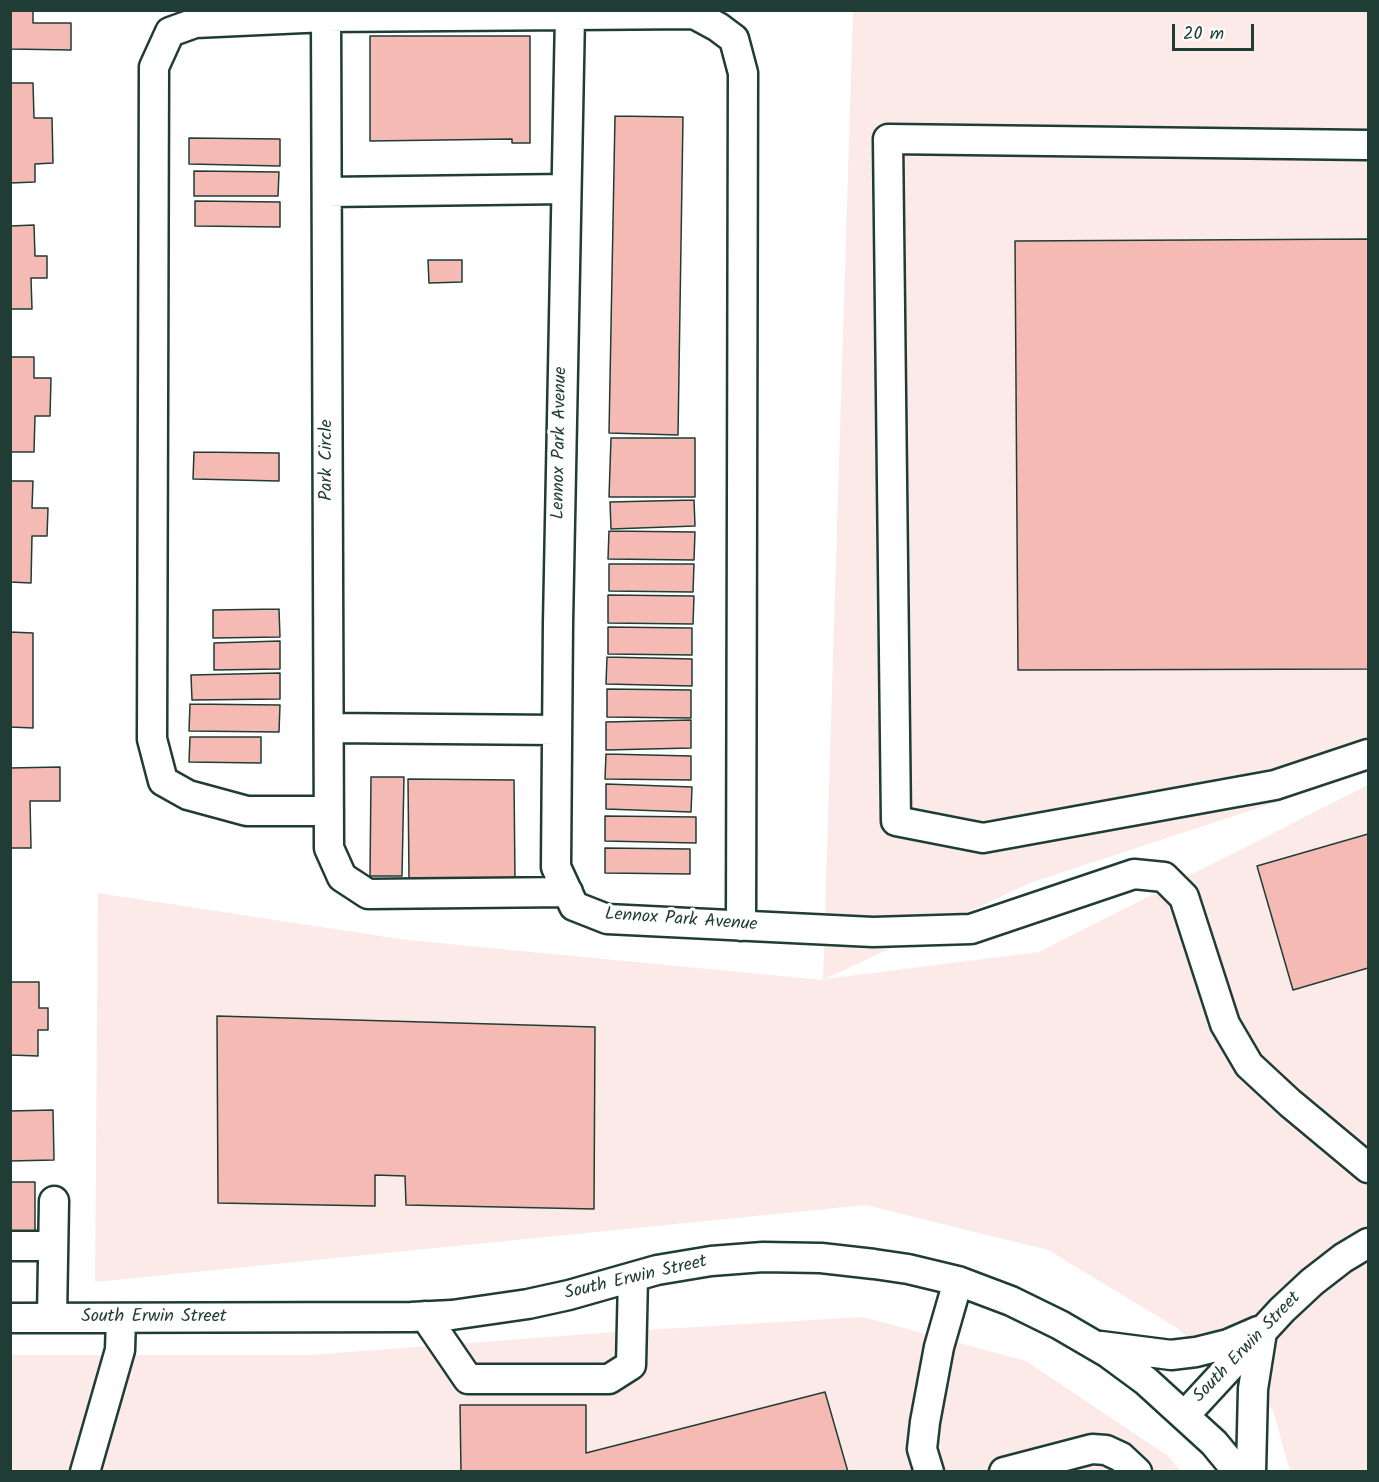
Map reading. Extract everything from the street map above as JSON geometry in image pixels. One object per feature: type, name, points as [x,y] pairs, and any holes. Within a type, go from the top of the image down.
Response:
[{"type":"street","points":[[329,811],[248,811],[188,795],[163,781],[152,739],[154,67],[170,32],[195,23],[326,17],[694,14],[734,39],[743,73],[741,926]]},
{"type":"street","name":"Lennox Park Avenue","points":[[570,15],[556,867],[574,906],[607,919],[873,933],[971,929],[1134,874],[1164,877],[1184,897],[1225,1024],[1249,1065],[1290,1103],[1368,1168]]},
{"type":"street","name":"Park Circle","points":[[326,17],[329,848],[342,877],[368,894],[568,892]]},
{"type":"street","points":[[1368,146],[888,139],[896,821],[983,838],[1275,785],[1368,754]]},
{"type":"street","points":[[327,192],[566,189]]},
{"type":"street","points":[[328,728],[557,730]]},
{"type":"street","points":[[52,1318],[54,1201]]},
{"type":"street","name":"South Erwin Street","points":[[10,1318],[425,1316],[487,1311],[528,1304],[657,1270],[711,1260],[764,1257],[821,1258],[908,1269],[958,1281],[1011,1300],[1093,1345],[1146,1381],[1185,1415],[1264,1329],[1312,1282],[1343,1258],[1368,1243]]},
{"type":"street","points":[[10,1246],[53,1246]]},
{"type":"street","points":[[425,1316],[468,1379],[609,1379],[631,1365],[633,1277]]},
{"type":"street","points":[[929,1472],[922,1449],[925,1422],[939,1347],[958,1281]]},
{"type":"street","points":[[85,1472],[120,1350],[121,1318]]},
{"type":"street","points":[[1093,1345],[1171,1355],[1228,1344],[1264,1329]]},
{"type":"street","points":[[1251,1472],[1253,1389],[1264,1329]]},
{"type":"street","points":[[1185,1415],[1214,1443],[1238,1472]]},
{"type":"street","points":[[1004,1472],[1092,1449],[1106,1450],[1121,1457],[1137,1472]]},
{"type":"shaded area","points":[[853,11],[1368,11],[1368,772],[1030,883],[825,979],[1039,952],[1368,785],[1368,1471],[1290,1471],[1273,1410],[1177,1328],[1048,1250],[866,1205],[95,1282],[98,893],[407,940],[823,980]]},
{"type":"shaded area","points":[[863,1317],[1026,1361],[1168,1456],[1181,1471],[11,1471],[10,1355],[310,1355],[629,1331]]},
{"type":"building","points":[[10,10],[33,10],[33,23],[71,23],[71,50],[10,49]]},
{"type":"building","points":[[370,36],[530,36],[530,143],[512,143],[512,139],[370,141]]},
{"type":"building","points":[[10,83],[33,83],[34,118],[52,118],[53,163],[35,164],[35,182],[10,183]]},
{"type":"building","points":[[615,116],[683,117],[678,435],[609,433]]},
{"type":"building","points":[[189,138],[280,139],[280,166],[189,164]]},
{"type":"building","points":[[194,171],[279,172],[278,196],[194,196]]},
{"type":"building","points":[[195,201],[280,202],[280,227],[195,226]]},
{"type":"building","points":[[34,225],[35,256],[47,256],[47,278],[31,278],[32,309],[10,309],[10,226]]},
{"type":"building","points":[[1368,239],[1368,669],[1018,670],[1015,241]]},
{"type":"building","points":[[428,260],[462,260],[462,282],[429,283]]},
{"type":"building","points":[[10,357],[34,357],[34,378],[51,378],[50,416],[35,416],[34,452],[10,452]]},
{"type":"building","points":[[611,438],[695,438],[695,497],[609,497]]},
{"type":"building","points":[[194,452],[279,453],[279,481],[193,479]]},
{"type":"building","points":[[10,481],[33,481],[32,508],[48,508],[47,536],[32,536],[31,583],[10,582]]},
{"type":"building","points":[[694,500],[695,526],[611,529],[610,502]]},
{"type":"building","points":[[609,531],[695,532],[694,560],[608,559]]},
{"type":"building","points":[[609,564],[694,564],[693,592],[609,591]]},
{"type":"building","points":[[608,595],[694,596],[693,624],[608,623]]},
{"type":"building","points":[[279,609],[280,637],[213,638],[213,610]]},
{"type":"building","points":[[608,627],[692,628],[692,655],[608,654]]},
{"type":"building","points":[[10,632],[33,633],[33,728],[10,727]]},
{"type":"building","points":[[280,641],[280,669],[214,670],[214,643]]},
{"type":"building","points":[[607,657],[692,659],[692,686],[606,684]]},
{"type":"building","points":[[280,673],[280,699],[192,700],[191,675]]},
{"type":"building","points":[[607,689],[691,690],[691,718],[607,717]]},
{"type":"building","points":[[190,704],[280,705],[279,732],[189,731]]},
{"type":"building","points":[[691,720],[691,748],[606,750],[606,722]]},
{"type":"building","points":[[190,737],[261,737],[261,763],[189,762]]},
{"type":"building","points":[[606,754],[691,756],[691,780],[605,779]]},
{"type":"building","points":[[60,767],[60,801],[30,801],[31,848],[10,848],[10,768]]},
{"type":"building","points":[[371,777],[404,777],[402,876],[370,876]]},
{"type":"building","points":[[408,779],[514,780],[515,880],[409,878]]},
{"type":"building","points":[[606,784],[692,787],[691,812],[606,809]]},
{"type":"building","points":[[605,816],[696,817],[696,843],[605,841]]},
{"type":"building","points":[[1368,834],[1368,968],[1293,990],[1257,866]]},
{"type":"building","points":[[605,848],[690,849],[690,874],[605,873]]},
{"type":"building","points":[[10,982],[39,982],[39,1008],[48,1008],[48,1030],[38,1030],[38,1056],[10,1055]]},
{"type":"building","points":[[217,1016],[595,1027],[594,1209],[406,1205],[405,1176],[375,1175],[375,1206],[218,1203]]},
{"type":"building","points":[[53,1110],[54,1160],[10,1161],[10,1111]]},
{"type":"building","points":[[10,1182],[35,1182],[35,1239],[10,1239]]},
{"type":"building","points":[[825,1392],[848,1472],[461,1472],[460,1405],[586,1405],[586,1453]]}]
